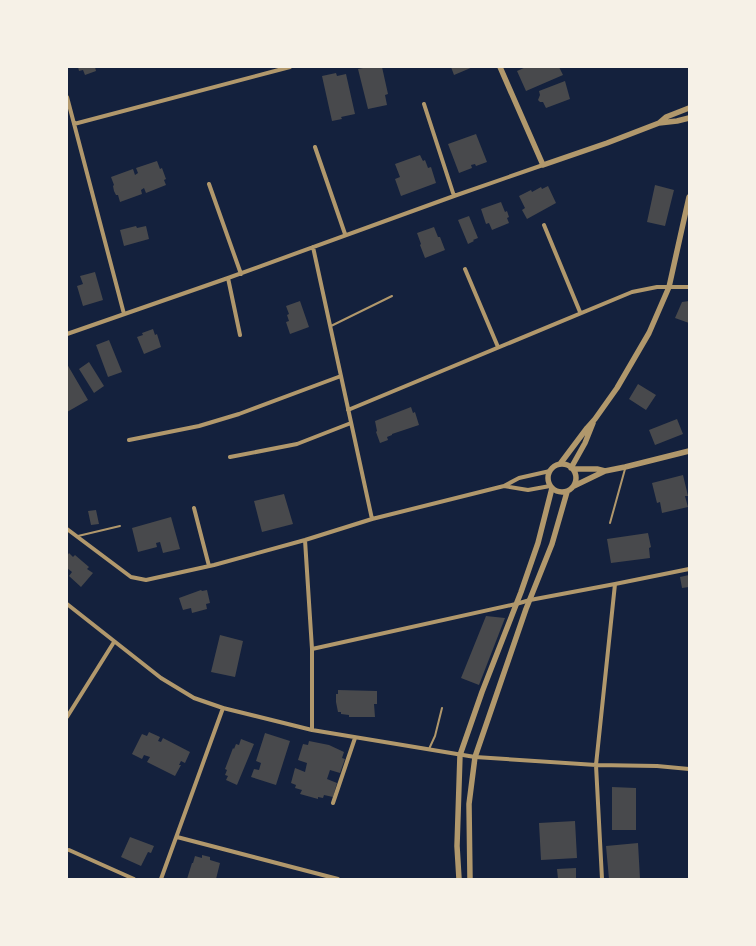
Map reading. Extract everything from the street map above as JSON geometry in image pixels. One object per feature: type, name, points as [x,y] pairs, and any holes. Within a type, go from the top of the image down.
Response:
[{"type":"street","points":[[74,124],[290,67]]},
{"type":"street","points":[[502,68],[543,166]]},
{"type":"street","points":[[67,97],[124,314]]},
{"type":"street","points":[[424,104],[454,196]]},
{"type":"street","points":[[67,334],[241,274],[345,234],[607,143],[659,123],[672,114],[689,108]]},
{"type":"street","points":[[659,123],[689,118]]},
{"type":"street","points":[[315,147],[345,234]]},
{"type":"street","points":[[209,184],[241,274]]},
{"type":"street","points":[[572,469],[595,420],[617,388],[649,333],[669,287],[689,197]]},
{"type":"street","points":[[544,225],[580,312]]},
{"type":"street","points":[[313,247],[372,519]]},
{"type":"street","points":[[465,270],[498,347]]},
{"type":"street","points":[[228,278],[240,335]]},
{"type":"street","points":[[348,410],[580,312],[632,292],[648,288],[689,287]]},
{"type":"street","points":[[129,440],[199,426],[239,414],[341,376]]},
{"type":"street","points":[[560,464],[586,428],[595,420]]},
{"type":"street","points":[[230,457],[297,444],[351,423]]},
{"type":"street","points":[[572,469],[586,468],[605,470],[626,467],[689,451]]},
{"type":"street","points":[[459,879],[457,846],[460,754],[538,543],[551,487],[548,476],[550,471],[554,466],[560,464],[566,465],[572,469],[576,478],[574,486]]},
{"type":"street","points":[[470,879],[469,804],[475,756],[530,600],[552,544],[567,492],[574,486],[605,470]]},
{"type":"street","points":[[67,529],[124,573],[139,580],[146,580],[209,566],[305,540],[372,519],[504,486],[519,478],[550,471]]},
{"type":"street","points":[[504,486],[528,490],[551,487],[559,492],[567,492]]},
{"type":"street","points":[[194,508],[209,566]]},
{"type":"street","points":[[305,540],[312,649],[312,730]]},
{"type":"street","points":[[312,649],[530,600],[689,569]]},
{"type":"street","points":[[602,879],[596,765],[615,584]]},
{"type":"street","points":[[67,604],[114,642],[171,684],[194,698],[222,708],[312,730],[475,756],[596,765],[657,766],[689,769]]},
{"type":"street","points":[[67,717],[114,642]]},
{"type":"street","points":[[161,879],[222,708]]},
{"type":"street","points":[[333,803],[355,738]]},
{"type":"street","points":[[177,837],[338,879]]},
{"type":"street","points":[[69,850],[134,879]]},
{"type":"lane","points":[[330,327],[392,296]]},
{"type":"lane","points":[[610,523],[626,467]]},
{"type":"lane","points":[[78,536],[120,526]]},
{"type":"lane","points":[[429,749],[435,736],[442,708]]},
{"type":"building","points":[[78,67],[95,67],[96,71],[85,75],[83,70],[79,71]]},
{"type":"building","points":[[382,67],[388,94],[385,95],[387,105],[368,109],[358,69]]},
{"type":"building","points":[[451,67],[473,67],[454,75]]},
{"type":"building","points":[[526,67],[559,67],[563,75],[526,91],[517,71]]},
{"type":"building","points":[[336,73],[337,76],[346,74],[355,114],[341,117],[342,119],[332,121],[322,76]]},
{"type":"building","points":[[565,81],[570,99],[546,108],[543,102],[538,100],[540,95],[539,91]]},
{"type":"building","points":[[476,134],[487,162],[476,166],[475,164],[471,165],[472,168],[459,173],[448,144]]},
{"type":"building","points":[[420,155],[423,161],[425,160],[428,168],[431,167],[436,183],[401,196],[395,179],[400,177],[395,164]]},
{"type":"building","points":[[157,161],[160,169],[162,168],[166,179],[164,180],[166,185],[146,193],[144,188],[141,190],[142,194],[120,202],[118,195],[116,195],[114,191],[114,185],[111,177],[133,169],[135,175],[138,173],[136,168]]},
{"type":"building","points":[[655,185],[674,190],[665,226],[647,222]]},
{"type":"building","points":[[548,186],[556,203],[527,219],[522,210],[525,208],[519,196],[531,190],[532,192],[541,187],[542,189]]},
{"type":"building","points":[[501,202],[505,212],[507,211],[509,223],[492,230],[489,223],[486,224],[481,209]]},
{"type":"building","points":[[469,216],[478,238],[468,244],[458,220]]},
{"type":"building","points":[[136,226],[137,228],[146,226],[149,239],[124,246],[120,230]]},
{"type":"building","points":[[434,227],[445,250],[425,258],[417,233]]},
{"type":"building","points":[[95,272],[103,300],[83,306],[77,286],[83,284],[80,276]]},
{"type":"building","points":[[300,301],[309,327],[290,334],[286,322],[289,321],[287,315],[289,314],[286,306]]},
{"type":"building","points":[[689,301],[689,323],[675,318],[682,302]]},
{"type":"building","points":[[153,329],[155,335],[157,334],[161,347],[144,354],[137,337],[143,335],[142,333]]},
{"type":"building","points":[[109,340],[122,372],[108,377],[96,345]]},
{"type":"building","points":[[89,362],[104,386],[94,393],[79,369]]},
{"type":"building","points":[[67,364],[88,400],[67,412]]},
{"type":"building","points":[[638,384],[656,395],[646,410],[629,399]]},
{"type":"building","points":[[411,407],[413,413],[415,412],[419,425],[392,434],[387,437],[388,440],[380,443],[376,432],[375,421]]},
{"type":"building","points":[[677,419],[683,434],[655,445],[649,430]]},
{"type":"building","points":[[683,475],[688,496],[685,496],[688,507],[662,513],[660,502],[657,503],[652,483]]},
{"type":"building","points":[[284,494],[293,524],[262,532],[254,501]]},
{"type":"building","points":[[96,510],[99,524],[91,525],[88,511]]},
{"type":"building","points":[[171,517],[180,549],[163,553],[160,542],[156,543],[157,547],[138,552],[132,528]]},
{"type":"building","points":[[648,533],[651,547],[649,548],[650,558],[611,563],[607,539]]},
{"type":"building","points":[[69,553],[73,557],[75,555],[89,567],[87,569],[93,573],[81,587],[69,576],[72,572],[67,568],[67,556]]},
{"type":"building","points":[[689,575],[689,587],[682,588],[680,577]]},
{"type":"building","points":[[201,590],[207,590],[210,603],[206,604],[207,609],[192,613],[191,608],[183,610],[179,598]]},
{"type":"building","points":[[486,616],[505,618],[479,685],[461,678]]},
{"type":"building","points":[[220,635],[243,641],[235,677],[211,672]]},
{"type":"building","points":[[338,690],[377,691],[377,704],[374,704],[375,717],[349,717],[349,715],[338,712],[336,694],[338,694]]},
{"type":"building","points":[[149,732],[160,737],[158,741],[161,742],[163,738],[190,752],[185,763],[181,761],[179,765],[181,765],[175,776],[147,762],[150,757],[144,755],[142,759],[132,754],[142,734],[147,736]]},
{"type":"building","points":[[265,733],[290,741],[276,785],[251,777],[254,769],[259,770],[261,763],[256,761]]},
{"type":"building","points":[[241,739],[254,744],[237,785],[226,780],[228,776],[225,775],[227,770],[225,769],[233,748],[234,749],[236,744],[239,745]]},
{"type":"building","points":[[309,741],[329,745],[344,752],[342,758],[345,759],[340,773],[330,770],[327,779],[337,783],[333,797],[324,795],[323,798],[318,797],[318,799],[300,794],[302,790],[295,788],[296,785],[291,783],[295,768],[305,772],[307,763],[298,760],[303,744],[308,745]]},
{"type":"building","points":[[612,787],[636,788],[636,830],[612,830]]},
{"type":"building","points":[[575,821],[577,858],[541,860],[539,823]]},
{"type":"building","points":[[130,837],[154,846],[151,853],[148,852],[141,866],[121,857]]},
{"type":"building","points":[[638,843],[640,879],[609,879],[606,846]]},
{"type":"building","points":[[202,855],[210,857],[210,860],[220,863],[216,879],[187,879],[195,856],[202,858]]},
{"type":"building","points":[[576,868],[576,879],[558,879],[557,869]]}]
